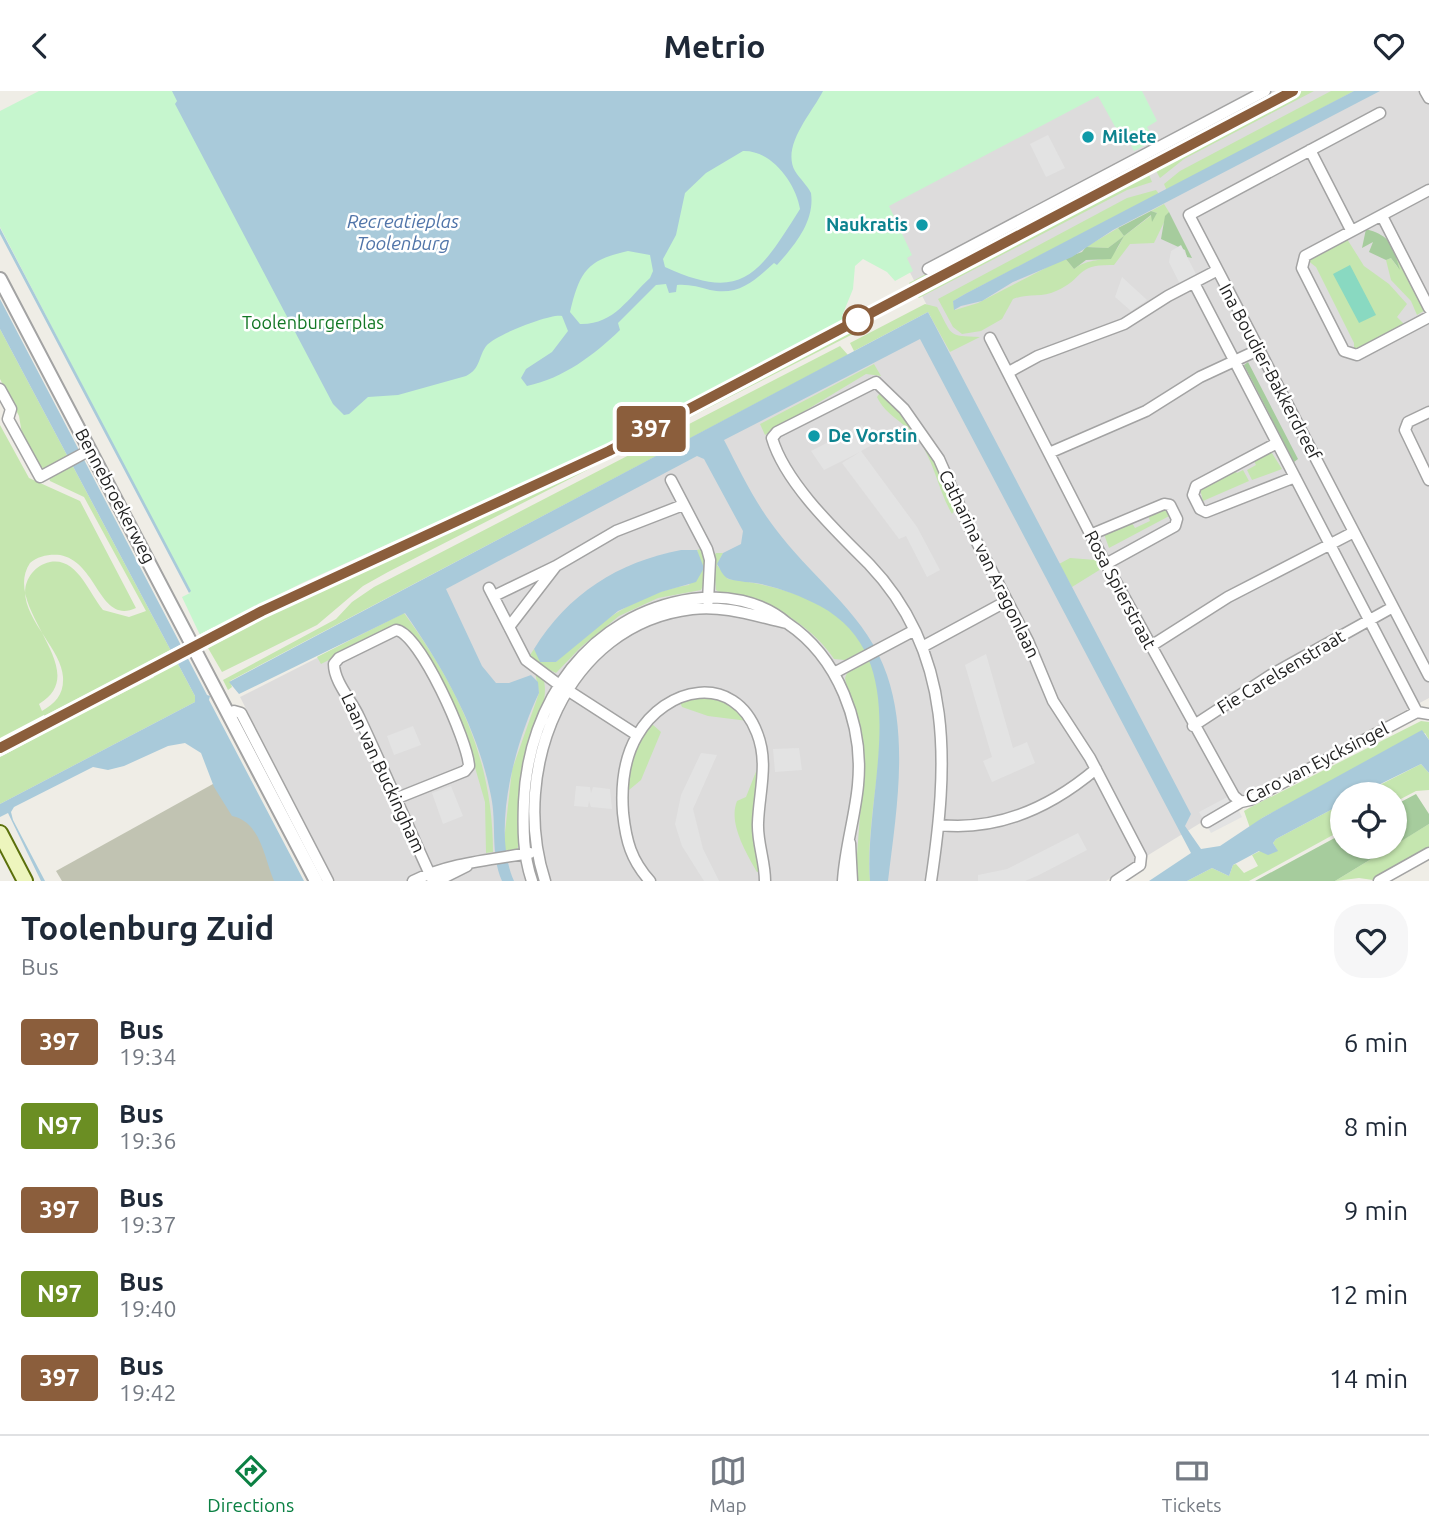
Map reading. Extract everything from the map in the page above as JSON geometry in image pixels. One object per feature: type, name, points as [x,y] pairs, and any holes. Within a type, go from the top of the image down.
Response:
[{"type":"main road","points":[[0,833],[25,881]]},
{"type":"street","points":[[928,269],[1265,91]]},
{"type":"street","points":[[1425,91],[1429,99]]},
{"type":"street","points":[[1351,230],[1310,150],[1380,113]]},
{"type":"street","name":"Ina Boudier-Bakkerdreef","points":[[1310,150],[1191,211],[1190,220],[1429,676]]},
{"type":"street","points":[[1429,190],[1305,256],[1302,268],[1344,351],[1357,355],[1429,317]]},
{"type":"street","points":[[1382,216],[1429,308]]},
{"type":"street","points":[[1009,372],[1038,356],[1124,324],[1216,271]]},
{"type":"street","name":"Bennebroekerweg","points":[[0,279],[87,451],[316,881]]},
{"type":"street","name":"Ina Boudier-Bakkerdreef","points":[[1194,283],[1417,712]]},
{"type":"street","name":"Rosa Spierstraat","points":[[990,338],[1090,535],[1193,726],[1234,796],[1241,802]]},
{"type":"street","points":[[1049,453],[1146,411],[1200,377],[1258,350]]},
{"type":"street","name":"Catharina van Aragonlaan","points":[[914,631],[889,587],[815,507],[772,438],[777,432],[868,384],[881,384],[909,415],[939,459],[1006,601],[1028,641],[1053,701],[1096,769],[1141,862],[1116,881]]},
{"type":"street","points":[[0,389],[11,408],[8,419],[40,477],[87,451]]},
{"type":"street","points":[[1429,412],[1408,422],[1405,430],[1429,480]]},
{"type":"street","points":[[1277,443],[1196,487],[1193,495],[1200,509],[1206,512],[1295,477]]},
{"type":"street","points":[[671,480],[707,549],[710,560],[708,609]]},
{"type":"street","points":[[1090,535],[1164,504],[1170,505],[1176,515],[1175,526],[1106,564]]},
{"type":"street","points":[[637,735],[567,691],[526,660],[491,592],[556,566],[615,531],[683,505]]},
{"type":"street","points":[[1151,646],[1228,597],[1354,532]]},
{"type":"street","points":[[509,627],[556,566]]},
{"type":"street","points":[[532,881],[525,854],[524,796],[529,759],[558,684],[583,652],[610,629],[663,604],[708,596],[759,606],[775,613],[817,647],[834,673],[848,706],[856,741],[858,781],[850,843],[852,881]]},
{"type":"street","points":[[922,647],[1006,601]]},
{"type":"street","points":[[1370,619],[1393,607]]},
{"type":"street","points":[[545,881],[536,852],[533,816],[535,780],[546,735],[567,691],[596,654],[635,626],[666,614],[708,609],[753,613],[787,623]]},
{"type":"street","name":"Fie Carelsenstraat","points":[[1193,726],[1271,675],[1370,619]]},
{"type":"street","name":"Laan van Buckingham","points":[[395,799],[465,771],[469,766],[438,684],[401,630],[392,631],[334,664],[334,671],[355,707],[395,799],[433,878]]},
{"type":"street","points":[[834,673],[914,631],[922,647],[942,725],[940,825],[931,881]]},
{"type":"street","points":[[650,881],[634,860],[625,836],[623,776],[637,735],[663,707],[688,695],[704,692],[727,696],[746,711],[759,735],[764,763],[758,826],[765,881]]},
{"type":"street","name":"Bennebroekerweg","points":[[228,714],[234,711],[241,713],[328,881]]},
{"type":"street","points":[[1417,712],[1429,714]]},
{"type":"street","name":"Caro van Eycksingel","points":[[1207,822],[1417,712]]},
{"type":"street","points":[[940,825],[974,827],[1011,820],[1035,810],[1096,769]]},
{"type":"street","points":[[843,881],[845,853],[850,843]]},
{"type":"street","points":[[413,881],[433,878],[488,861],[536,852]]},
{"type":"street","points":[[1379,881],[1429,853]]},
{"type":"shaded area","points":[[1073,91],[1429,91],[1429,698],[1246,795],[1106,881],[335,881],[240,697],[317,658],[933,317],[870,195]]},
{"type":"shaded area","points":[[1048,135],[1065,168],[1046,177],[1030,144]]},
{"type":"shaded area","points":[[1181,245],[1197,276],[1180,284],[1169,262],[1171,251]]},
{"type":"shaded area","points":[[1122,277],[1147,300],[1131,311],[1115,297]]},
{"type":"shaded area","points":[[862,425],[872,445],[861,451],[917,527],[940,570],[927,577],[906,536],[899,539],[842,463],[860,452],[824,470],[811,451]]},
{"type":"shaded area","points":[[986,654],[1013,748],[1027,742],[1035,763],[992,782],[983,761],[992,757],[965,665]]},
{"type":"shaded area","points":[[413,726],[421,745],[394,755],[387,736]]},
{"type":"shaded area","points":[[799,748],[802,770],[775,772],[773,749]]},
{"type":"shaded area","points":[[701,753],[717,755],[693,809],[703,849],[719,881],[704,881],[682,846],[675,824],[681,795]]},
{"type":"shaded area","points":[[231,774],[287,881],[62,881],[56,871]]},
{"type":"shaded area","points":[[451,786],[463,816],[443,824],[432,793]]},
{"type":"shaded area","points":[[576,786],[590,787],[591,793],[593,787],[610,789],[612,809],[591,807],[589,801],[588,807],[574,806]]},
{"type":"shaded area","points":[[1231,795],[1242,817],[1211,833],[1199,812]]},
{"type":"shaded area","points":[[1078,833],[1087,850],[1039,875],[1025,881],[978,881],[978,875],[1007,869]]},
{"type":"green space","name":"Toolenburgerplas","points":[[39,91],[1142,91],[1157,121],[1147,127],[1155,140],[1134,151],[1128,139],[1123,141],[1098,96],[889,206],[912,255],[907,258],[913,271],[895,281],[887,272],[863,259],[855,266],[853,289],[842,316],[845,321],[605,446],[302,583],[200,635],[182,597],[190,593],[0,227],[0,111]]},
{"type":"green space","points":[[1302,91],[1314,91],[1184,159],[1160,178],[1155,169]]},
{"type":"green space","points":[[1331,91],[1354,91],[1167,191],[1164,184],[1180,171]]},
{"type":"green space","points":[[1142,159],[1144,164],[911,286],[909,283]]},
{"type":"green space","points":[[1148,172],[1152,182],[1127,190],[919,298],[914,295]]},
{"type":"green space","points":[[1156,190],[1159,194],[953,301],[955,310],[978,303],[1065,258],[1074,269],[1108,257],[1123,237],[1108,248],[1086,247],[1118,228],[1124,236],[1152,215],[1152,220],[1157,213],[1151,211],[1164,204],[1169,212],[1154,243],[1130,244],[1114,265],[1086,269],[1065,286],[1051,293],[1013,299],[1002,319],[981,331],[962,334],[953,327],[938,299],[1127,198]]},
{"type":"green space","points":[[1151,211],[1157,213],[1152,222],[1151,215],[1124,236],[1118,228]]},
{"type":"green space","points":[[1169,212],[1192,258],[1187,257],[1185,250],[1161,239],[1165,216]]},
{"type":"green space","points":[[1366,229],[1387,239],[1400,270],[1391,258],[1386,260],[1369,252],[1373,242],[1362,248]]},
{"type":"green space","points":[[1124,236],[1111,259],[1086,260],[1074,269],[1065,258],[1082,252],[1086,247],[1108,248]]},
{"type":"green space","points":[[1347,239],[1364,266],[1389,284],[1407,304],[1397,317],[1404,324],[1354,350],[1354,343],[1316,267],[1307,260]]},
{"type":"green space","points":[[1393,247],[1427,309],[1417,315],[1411,301],[1391,280],[1386,260],[1391,258],[1398,268]]},
{"type":"green space","points":[[1350,265],[1376,315],[1359,323],[1333,274]]},
{"type":"green space","points":[[925,304],[937,307],[952,333],[980,337],[950,352],[928,312],[854,351],[850,343]]},
{"type":"green space","points":[[0,329],[195,696],[195,702],[0,804],[0,425],[29,478],[80,501],[136,608],[124,611],[114,608],[83,569],[73,560],[60,555],[44,556],[30,563],[24,581],[26,592],[26,586],[36,569],[50,562],[59,562],[75,571],[103,610],[129,617],[146,611],[84,497],[50,481],[46,469],[38,466],[22,434],[19,416],[0,379]],"holes":[[[42,633],[54,652],[63,677],[58,697],[42,711],[39,704],[54,690],[57,674],[53,656]],[[147,663],[154,677],[51,729],[44,716]]]},
{"type":"green space","points":[[852,330],[853,334],[388,572],[363,586],[317,625],[222,672],[208,648],[288,605],[556,482]]},
{"type":"green space","points":[[840,346],[848,355],[230,681],[232,687],[228,690],[223,680],[336,619],[352,602],[374,587]]},
{"type":"green space","points":[[1248,362],[1298,459],[1294,462],[1244,365]]},
{"type":"green space","points":[[874,364],[881,376],[866,374],[765,435],[760,424]]},
{"type":"green space","points":[[882,390],[926,448],[960,512],[955,509],[952,514],[929,457],[918,439],[890,414],[877,397]]},
{"type":"green space","points":[[1270,450],[1282,469],[1252,480],[1247,470],[1256,465],[1253,459]]},
{"type":"green space","points":[[1233,469],[1237,473],[1243,470],[1249,481],[1203,501],[1200,489]]},
{"type":"green space","points":[[1165,508],[1173,514],[1109,548],[1104,534],[1131,521],[1135,528],[1150,521],[1148,515]]},
{"type":"green space","points":[[701,549],[707,570],[701,590],[658,598],[619,616],[581,647],[556,673],[537,664],[530,655],[534,649],[541,660],[556,662],[585,636],[633,603],[669,589],[689,585],[701,564],[697,550]]},
{"type":"green space","points":[[716,553],[723,553],[717,565],[728,579],[787,591],[824,607],[855,632],[866,649],[845,660],[834,659],[819,640],[788,616],[765,605],[720,593],[716,590],[713,557]]},
{"type":"green space","points":[[1070,558],[1096,560],[1101,569],[1072,587],[1059,564]]},
{"type":"green space","points":[[404,613],[441,668],[469,725],[487,786],[493,852],[486,853],[485,802],[472,757],[405,627],[396,626],[321,664],[317,657]]},
{"type":"green space","points":[[870,661],[877,686],[880,741],[869,854],[870,881],[855,881],[863,776],[845,678],[847,673]]},
{"type":"green space","points":[[535,672],[543,678],[545,688],[542,708],[523,762],[519,845],[517,850],[503,850],[512,770],[539,693]]},
{"type":"green space","points":[[697,697],[732,702],[748,721],[708,716],[682,707],[680,702]]},
{"type":"green space","points":[[1421,721],[1429,722],[1429,740],[1425,733],[1262,818],[1250,828],[1244,811]]},
{"type":"green space","points":[[652,724],[661,732],[641,780],[629,790],[629,806],[626,797],[630,760],[645,730]]},
{"type":"green space","points":[[1421,764],[1429,773],[1429,790],[1416,791],[1407,796],[1407,782],[1386,782]]},
{"type":"green space","points":[[757,769],[760,770],[761,872],[757,872],[743,847],[735,819],[737,801],[746,797]]},
{"type":"green space","points":[[1416,794],[1429,814],[1429,824],[1407,838],[1407,799]]},
{"type":"green space","points":[[1330,810],[1330,837],[1249,881],[1187,881],[1212,868],[1229,876],[1236,864],[1244,873],[1258,866],[1252,855],[1260,851],[1277,850],[1273,843]]},
{"type":"green space","points":[[1429,824],[1429,849],[1373,880],[1359,878],[1335,881],[1371,859],[1407,859],[1407,837]]},
{"type":"green space","points":[[1330,840],[1330,859],[1371,859],[1335,881],[1255,881]]},
{"type":"water","name":"Recreatieplas Toolenburg","points":[[172,91],[823,91],[800,130],[792,151],[795,171],[811,193],[810,213],[797,241],[777,265],[774,263],[753,281],[729,291],[677,285],[676,292],[669,293],[666,284],[656,285],[618,323],[620,330],[600,348],[566,371],[541,382],[527,386],[521,378],[526,369],[552,352],[568,331],[562,316],[536,321],[492,341],[484,349],[477,366],[466,376],[398,395],[368,397],[349,414],[344,415],[333,404],[175,104],[177,101]],"holes":[[[743,151],[764,156],[788,179],[800,209],[786,232],[760,265],[746,276],[731,282],[692,278],[665,267],[663,259],[676,235],[685,193],[706,173]],[[628,251],[650,255],[653,271],[650,278],[611,315],[592,323],[580,324],[570,312],[578,286],[587,269],[603,259]]]},
{"type":"water","points":[[1354,91],[1380,91],[1113,230],[1072,257],[1013,282],[982,301],[954,310],[953,301],[965,294]]},
{"type":"water","points":[[0,228],[191,591],[189,593],[0,234]]},
{"type":"water","points":[[0,299],[207,695],[210,696],[209,700],[304,881],[274,881],[255,833],[249,825],[232,816],[214,787],[201,753],[185,743],[168,746],[124,766],[108,770],[93,767],[14,807],[11,812],[13,820],[45,881],[41,881],[8,813],[0,817],[0,804],[195,702],[195,696],[0,329]]},
{"type":"water","points":[[928,312],[1191,814],[1185,826],[1201,849],[1220,846],[1262,818],[1422,730],[1429,740],[1429,773],[1421,764],[1384,782],[1330,782],[1330,810],[1276,839],[1273,843],[1278,851],[1268,855],[1259,851],[1233,865],[1229,876],[1212,868],[1187,881],[1149,881],[1191,853],[920,339],[724,440],[764,513],[795,553],[855,618],[878,654],[887,675],[898,725],[899,751],[897,804],[888,881],[870,881],[870,846],[880,730],[877,693],[869,659],[850,630],[820,606],[784,591],[729,579],[723,574],[717,564],[723,553],[741,544],[743,531],[704,459],[697,456],[446,589],[482,666],[496,683],[509,683],[531,675],[538,682],[539,693],[514,761],[505,812],[507,860],[514,881],[502,881],[498,870],[491,796],[478,747],[458,700],[405,613],[239,694],[229,682]]},
{"type":"water","points":[[697,550],[704,568],[696,582],[661,592],[618,611],[556,662],[540,662],[534,649],[547,629],[579,597],[616,572],[658,555]]},
{"type":"pier","points":[[214,627],[221,640],[155,675],[148,662]]},
{"type":"pier","points":[[44,715],[52,729],[0,757],[0,738]]},
{"type":"bus line","name":"397","points":[[0,748],[262,611],[536,488],[609,451],[1293,91]]},
{"type":"place","name":"Milete","points":[[1088,137]]},
{"type":"place","name":"Naukratis","points":[[922,225]]},
{"type":"place","name":"De Vorstin","points":[[814,436]]}]
